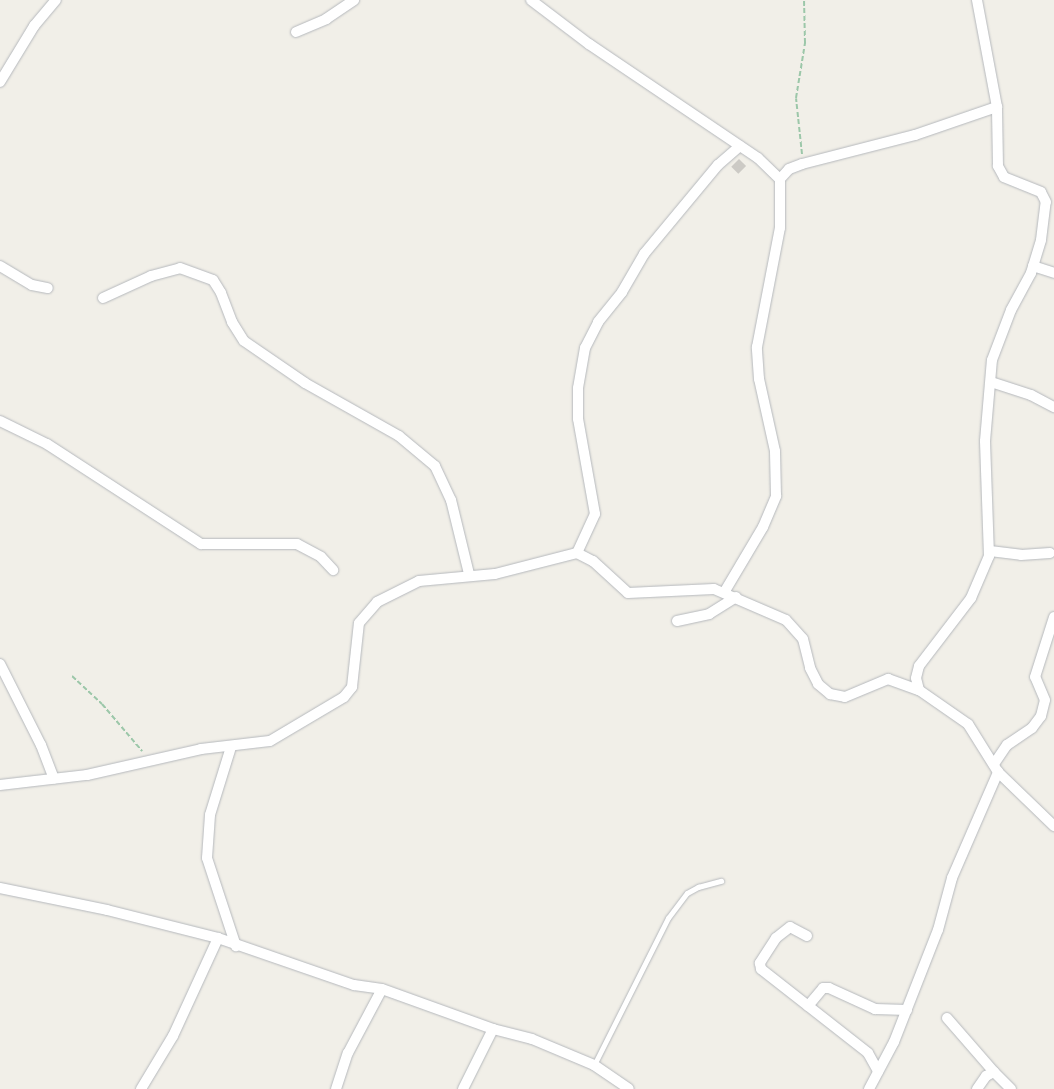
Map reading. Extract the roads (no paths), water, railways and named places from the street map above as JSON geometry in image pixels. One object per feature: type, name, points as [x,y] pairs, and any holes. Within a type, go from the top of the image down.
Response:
[{"type":"street","points":[[0,82],[34,26],[56,0]]},
{"type":"street","points":[[336,0],[350,3]]},
{"type":"street","points":[[531,0],[740,146],[780,179]]},
{"type":"street","points":[[919,690],[916,678],[919,666],[971,598],[990,551],[985,441],[995,351],[1033,266],[1041,240],[1046,202],[1049,195],[1010,181],[1001,174],[996,160],[997,107],[977,0]]},
{"type":"street","points":[[296,32],[326,20],[350,3]]},
{"type":"street","points":[[725,591],[763,527],[776,496],[775,451],[758,378],[757,346],[780,228],[780,179],[789,169],[802,164],[915,135],[997,107]]},
{"type":"street","points":[[577,553],[595,514],[578,419],[578,388],[585,348],[598,322],[622,292],[644,254],[718,164],[740,146]]},
{"type":"street","points":[[0,266],[32,285],[48,288]]},
{"type":"street","points":[[1033,266],[1054,273]]},
{"type":"street","points":[[103,298],[151,276],[180,268],[213,280],[222,293],[232,322],[244,340],[305,383],[399,436],[435,466],[451,500],[468,574]]},
{"type":"street","points":[[991,382],[1030,394],[1054,406]]},
{"type":"street","points":[[0,421],[47,444],[201,544],[297,544],[321,557],[333,570]]},
{"type":"street","points":[[990,551],[1021,555],[1050,553]]},
{"type":"street","points":[[0,785],[54,779],[150,761],[201,749],[270,741],[344,697],[352,687],[359,623],[377,602],[419,581],[520,569],[577,553],[593,561],[628,593],[725,591],[786,620],[803,638],[810,668],[818,684],[830,694],[845,697],[888,679],[919,690],[968,724],[996,768],[1054,826]]},
{"type":"street","points":[[677,620],[709,614],[736,596]]},
{"type":"street","points":[[869,1089],[894,1042],[907,1010],[938,930],[952,878],[996,768],[1007,745],[1032,728],[1041,716],[1045,700],[1035,677],[1054,617]]},
{"type":"street","points":[[0,664],[42,745],[54,779]]},
{"type":"street","points":[[231,747],[210,815],[207,858],[236,946]]},
{"type":"street","points":[[0,888],[106,910],[218,938],[236,946],[354,985],[382,989],[493,1029],[532,1039],[594,1065],[628,1089]]},
{"type":"street","points":[[807,936],[790,927],[776,938],[760,963],[761,969],[868,1053],[878,1071]]},
{"type":"street","points":[[141,1089],[172,1036],[218,938]]},
{"type":"street","points":[[808,1006],[815,994],[823,988],[829,988],[875,1009],[907,1010]]},
{"type":"street","points":[[336,1089],[348,1053],[382,989]]},
{"type":"street","points":[[947,1018],[1011,1089]]},
{"type":"street","points":[[463,1089],[493,1029]]},
{"type":"street","points":[[977,1089],[986,1076],[994,1072]]},
{"type":"lane","points":[[594,1065],[668,918],[687,893],[698,887],[722,881]]}]
